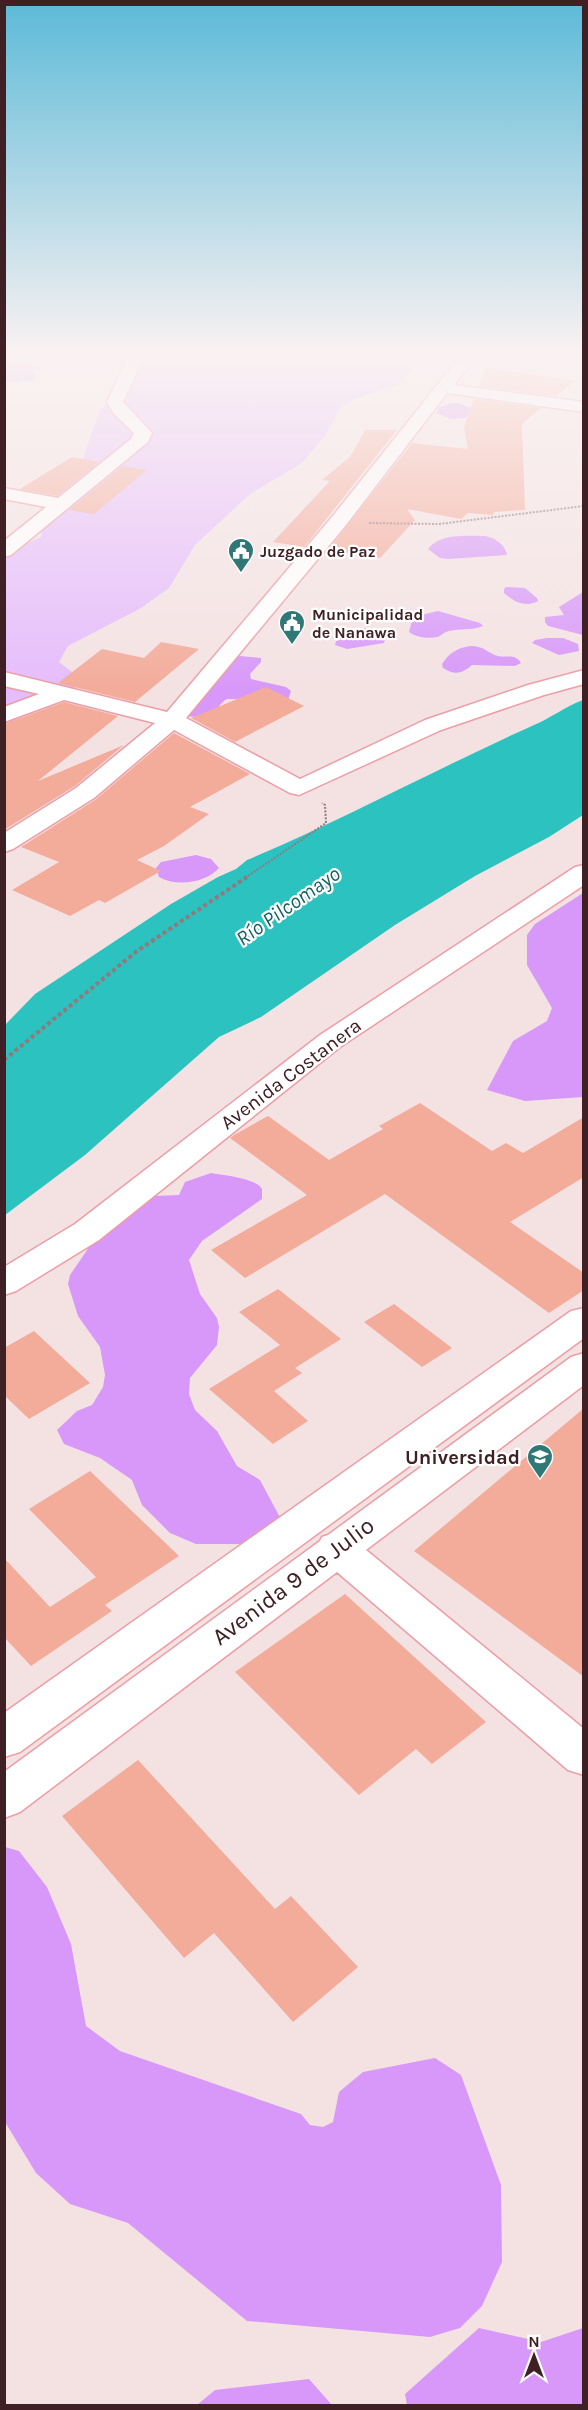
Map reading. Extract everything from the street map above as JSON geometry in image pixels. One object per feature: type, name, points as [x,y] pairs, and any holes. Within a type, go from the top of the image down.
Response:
[{"type":"street","points":[[4,551],[109,466]]},
{"type":"street","points":[[4,844],[86,793],[172,720],[339,521],[382,466]]},
{"type":"street","points":[[4,493],[62,505]]},
{"type":"street","points":[[4,679],[172,720],[300,788],[433,725],[536,690],[584,677]]},
{"type":"street","points":[[4,715],[60,694]]},
{"type":"street","name":"Avenida Costanera","points":[[4,1284],[87,1232],[330,1041],[584,873]]},
{"type":"street","name":"Avenida 9 de Julio","points":[[4,1738],[584,1320]]},
{"type":"street","name":"Avenida 9 de Julio","points":[[4,1798],[336,1548],[584,1366]]},
{"type":"street","points":[[512,1372],[544,1395]]},
{"type":"street","points":[[336,1548],[584,1756]]},
{"type":"path","points":[[339,521],[439,524],[584,506]]},
{"type":"path","points":[[4,1060],[137,951],[326,823],[325,805],[300,788]]},
{"type":"shaded area","points":[[80,466],[296,466],[250,494],[195,545],[169,588],[141,608],[68,646],[59,662],[76,675],[75,692],[5,725],[4,553],[41,537],[42,510],[76,478]]},
{"type":"shaded area","points":[[485,536],[499,542],[507,555],[448,559],[440,558],[428,549],[439,540],[447,538]]},
{"type":"shaded area","points":[[506,587],[525,588],[538,601],[524,604],[516,601],[504,593]]},
{"type":"shaded area","points":[[583,592],[583,635],[548,626],[545,617],[564,615],[559,607]]},
{"type":"shaded area","points":[[438,611],[480,623],[483,626],[449,631],[434,638],[426,638],[409,632],[413,617]]},
{"type":"shaded area","points":[[369,628],[387,633],[384,643],[347,649],[335,645],[341,635],[347,631]]},
{"type":"shaded area","points":[[563,638],[578,644],[579,651],[559,655],[532,643],[535,640]]},
{"type":"shaded area","points":[[470,646],[479,647],[498,656],[514,657],[521,663],[515,666],[472,665],[459,672],[451,672],[443,668],[442,664],[451,654]]},
{"type":"shaded area","points":[[240,656],[261,658],[261,662],[250,674],[251,679],[286,687],[291,691],[288,700],[227,699],[212,713],[198,717],[173,712],[174,702],[196,682],[213,669]]},
{"type":"shaded area","points":[[196,855],[211,859],[219,868],[207,877],[190,882],[174,882],[159,877],[156,868],[161,862]]},
{"type":"shaded area","points":[[583,893],[583,1097],[525,1101],[487,1090],[513,1041],[547,1021],[552,1008],[527,965],[527,935],[535,924]]},
{"type":"shaded area","points":[[211,1173],[253,1182],[262,1189],[262,1199],[202,1241],[189,1260],[200,1294],[217,1318],[219,1327],[217,1345],[190,1378],[189,1394],[195,1410],[217,1431],[237,1466],[260,1480],[284,1525],[245,1544],[196,1544],[170,1533],[142,1505],[132,1480],[100,1458],[64,1444],[57,1430],[77,1411],[92,1405],[103,1387],[105,1375],[100,1347],[78,1316],[68,1284],[70,1275],[94,1240],[127,1208],[154,1196],[179,1195],[185,1182]]},
{"type":"shaded area","points":[[5,1847],[19,1851],[47,1887],[71,1944],[86,2026],[120,2051],[301,2114],[310,2125],[323,2127],[333,2122],[339,2092],[363,2072],[435,2058],[461,2075],[501,2185],[502,2262],[482,2306],[460,2328],[430,2337],[247,2321],[128,2223],[70,2204],[36,2173],[5,2122]]},
{"type":"shaded area","points":[[479,2328],[541,2342],[583,2328],[583,2405],[407,2405],[405,2394]]},
{"type":"shaded area","points":[[309,2379],[332,2405],[197,2405],[215,2390]]},
{"type":"water","name":"Río Pilcomayo","points":[[583,700],[583,815],[549,837],[475,876],[395,925],[261,1017],[219,1037],[85,1155],[5,1215],[5,1025],[35,994],[171,904],[236,869],[247,860],[356,811]]},
{"type":"building","points":[[57,466],[93,466],[57,496],[20,489]]},
{"type":"building","points":[[122,466],[147,470],[94,514],[69,510]]},
{"type":"building","points":[[338,466],[368,466],[304,547],[273,542],[330,481],[322,480]]},
{"type":"building","points":[[394,466],[523,466],[525,510],[494,512],[493,515],[468,513],[461,519],[407,509],[415,520],[380,558],[328,550]]},
{"type":"building","points":[[161,642],[199,649],[135,702],[58,683],[102,649],[144,658]]},
{"type":"building","points":[[266,687],[304,706],[235,742],[191,718]]},
{"type":"building","points":[[64,702],[118,716],[38,781],[124,745],[75,786],[4,830],[4,724]]},
{"type":"building","points":[[174,733],[250,774],[190,807],[209,814],[164,846],[137,860],[161,871],[105,903],[99,900],[70,916],[12,890],[59,862],[21,847],[95,800]]},
{"type":"building","points":[[420,1103],[492,1151],[506,1143],[523,1153],[584,1117],[584,1177],[510,1222],[584,1273],[584,1290],[549,1313],[385,1194],[245,1278],[211,1250],[307,1195],[230,1138],[234,1135],[268,1116],[329,1160],[383,1129],[379,1126]]},
{"type":"building","points":[[278,1289],[341,1339],[295,1368],[302,1373],[274,1391],[308,1421],[273,1444],[209,1389],[280,1345],[239,1312]]},
{"type":"building","points":[[394,1304],[452,1348],[422,1367],[364,1322]]},
{"type":"building","points":[[34,1331],[90,1383],[29,1419],[4,1395],[4,1348]]},
{"type":"building","name":"Universidad","points":[[584,1408],[584,1677],[414,1551]]},
{"type":"building","points":[[90,1471],[179,1556],[105,1605],[112,1611],[31,1666],[4,1637],[4,1558],[50,1607],[96,1577],[29,1509]]},
{"type":"building","points":[[345,1594],[486,1722],[432,1764],[416,1749],[359,1795],[235,1672]]},
{"type":"building","points":[[138,1760],[275,1909],[291,1896],[358,1967],[293,2022],[214,1933],[184,1958],[62,1816]]},
{"type":"place","name":"Juzgado de Paz","points":[[241,574]]},
{"type":"place","name":"Municipalidad de Nanawa","points":[[292,646]]},
{"type":"place","name":"Universidad","points":[[540,1480]]}]
